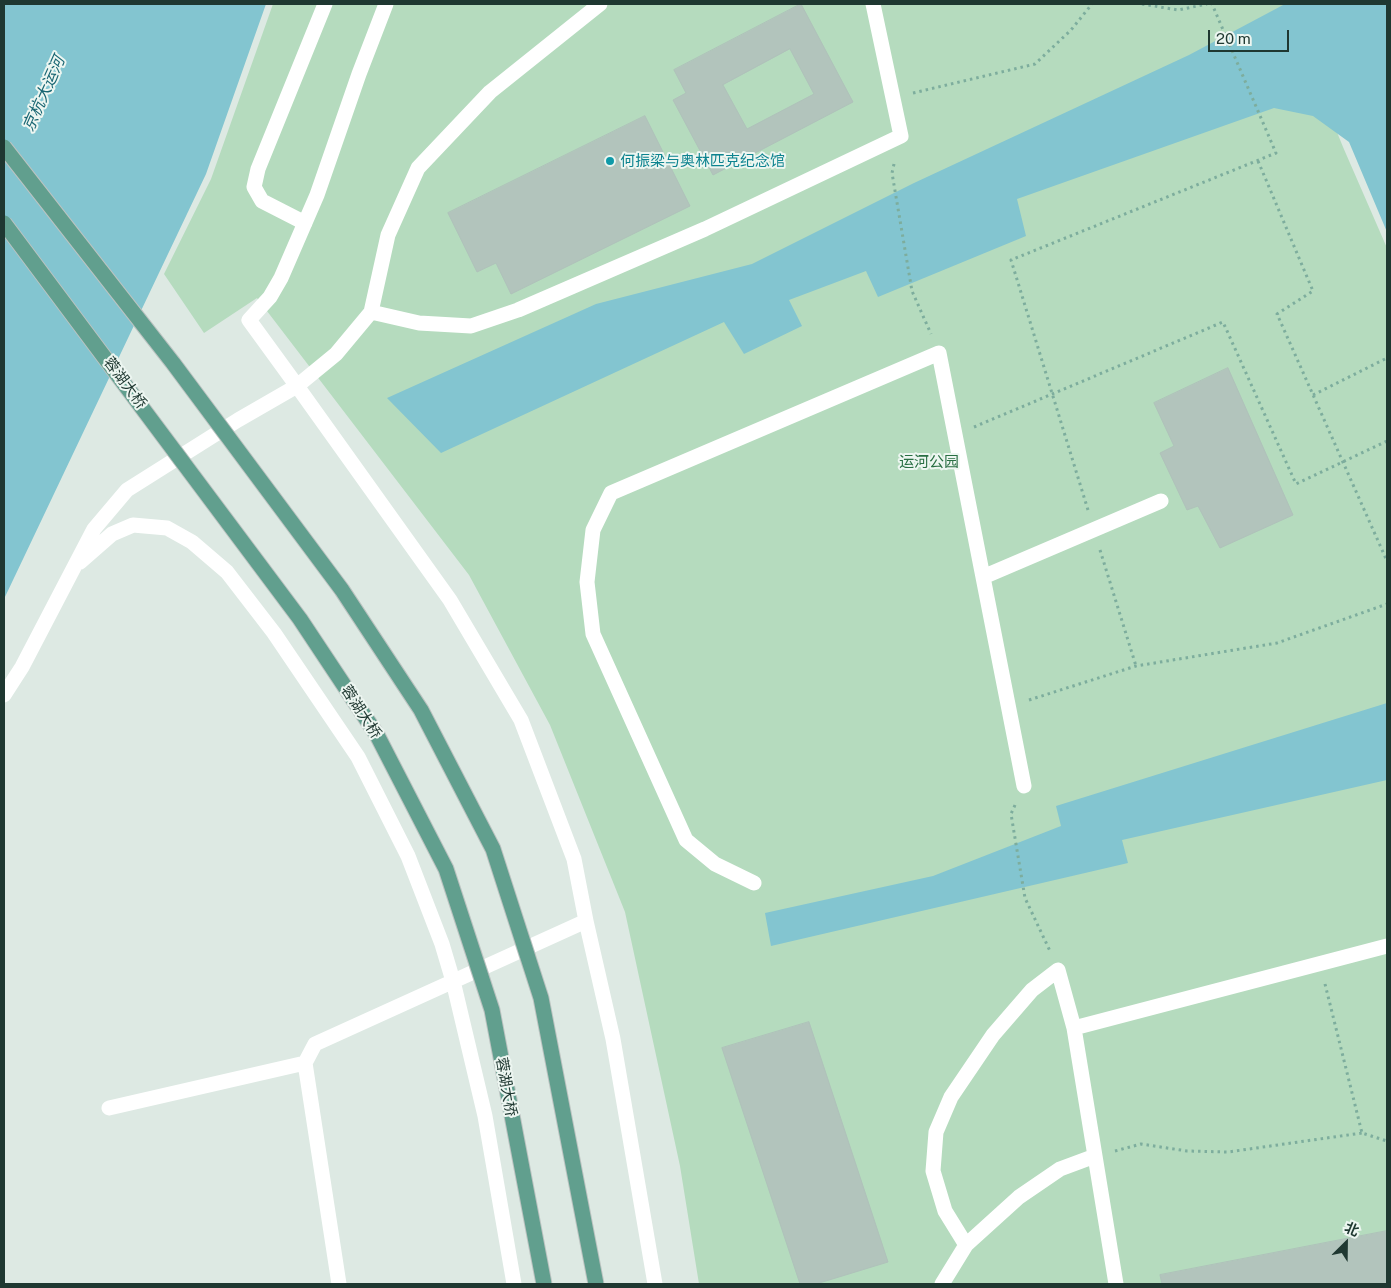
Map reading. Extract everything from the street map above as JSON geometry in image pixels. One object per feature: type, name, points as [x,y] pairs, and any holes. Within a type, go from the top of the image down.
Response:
[{"type":"main road","points":[[4,147],[173,363],[342,590],[425,718],[493,849],[541,998],[596,1284]]},
{"type":"main road","name":"蓉湖大桥","points":[[4,222],[300,619],[377,735],[442,860],[492,1010],[544,1284]]},
{"type":"street","points":[[304,223],[262,202],[254,187],[258,169],[325,4]]},
{"type":"street","points":[[386,4],[359,74],[317,195],[281,278],[270,297],[249,320],[450,600],[521,720],[574,859],[613,1039],[655,1284]]},
{"type":"street","points":[[4,694],[22,667],[94,529],[128,490],[238,420],[297,386],[336,354],[371,312],[388,235],[418,168],[490,92],[600,4]]},
{"type":"street","points":[[371,312],[419,323],[471,326],[518,310],[705,229],[901,136],[873,4]]},
{"type":"street","points":[[754,883],[715,864],[686,840],[593,634],[588,582],[593,530],[611,493],[939,353],[1024,786]]},
{"type":"street","points":[[983,577],[1161,501]]},
{"type":"street","points":[[74,568],[112,534],[133,525],[167,528],[192,542],[228,572],[274,633],[358,757],[408,856],[442,944],[453,981],[485,1116],[514,1284]]},
{"type":"street","points":[[339,1284],[305,1063],[315,1044],[586,921]]},
{"type":"street","points":[[1074,1028],[1387,946]]},
{"type":"street","points":[[966,1245],[945,1211],[933,1171],[936,1132],[951,1096],[993,1035],[1032,990],[1058,970],[1074,1028],[1116,1284]]},
{"type":"street","points":[[109,1108],[305,1063]]},
{"type":"street","points":[[942,1284],[966,1245],[1019,1197],[1060,1169],[1095,1156]]},
{"type":"path","points":[[893,98],[1035,64],[1072,30],[1092,4]]},
{"type":"path","points":[[1142,4],[1178,10],[1208,4]]},
{"type":"path","points":[[1136,666],[1011,260],[1276,154],[1212,4]]},
{"type":"path","points":[[1258,161],[1313,291],[1277,314],[1387,562]]},
{"type":"path","points":[[892,173],[912,291],[939,353]]},
{"type":"path","points":[[956,435],[1223,322],[1296,484],[1387,441]]},
{"type":"path","points":[[1313,395],[1387,358]]},
{"type":"path","points":[[1008,706],[1136,666],[1277,643],[1387,604]]},
{"type":"path","points":[[1011,814],[1025,898],[1058,970]]},
{"type":"path","points":[[1320,964],[1362,1132]]},
{"type":"path","points":[[1095,1156],[1141,1144],[1187,1151],[1228,1152],[1362,1132],[1387,1141]]},
{"type":"green space","name":"运河公园","points":[[273,4],[1285,4],[1343,147],[1387,248],[1387,1284],[699,1284],[680,1166],[625,912],[550,725],[469,575],[257,298],[204,333],[164,274],[211,179]]},
{"type":"water","name":"京杭大运河","points":[[4,4],[266,4],[206,174],[4,599]]},
{"type":"water","points":[[1285,4],[1387,4],[1387,232],[1349,142],[1313,116],[1274,108],[1017,199],[1026,236],[878,297],[866,271],[789,300],[802,326],[744,354],[724,322],[441,453],[387,398],[596,304],[752,264],[914,183],[1189,55]]},
{"type":"water","points":[[1387,703],[1387,780],[1122,840],[1128,863],[771,946],[765,913],[933,876],[1061,826],[1056,806]]},
{"type":"building","points":[[801,4],[853,102],[713,175],[673,100],[686,93],[674,70]],"holes":[[[790,49],[814,94],[747,129],[723,85]]]},
{"type":"building","name":"何振梁与奥林匹克纪念馆","points":[[645,116],[690,206],[511,294],[496,263],[477,272],[448,213]]},
{"type":"building","points":[[1228,368],[1293,515],[1220,548],[1198,506],[1187,510],[1160,453],[1174,446],[1154,403]]},
{"type":"building","points":[[809,1022],[888,1262],[816,1284],[800,1284],[722,1048]]},
{"type":"building","points":[[1387,1231],[1387,1284],[1162,1284],[1160,1275]]},
{"type":"place","name":"何振梁与奥林匹克纪念馆","points":[[610,161]]}]
